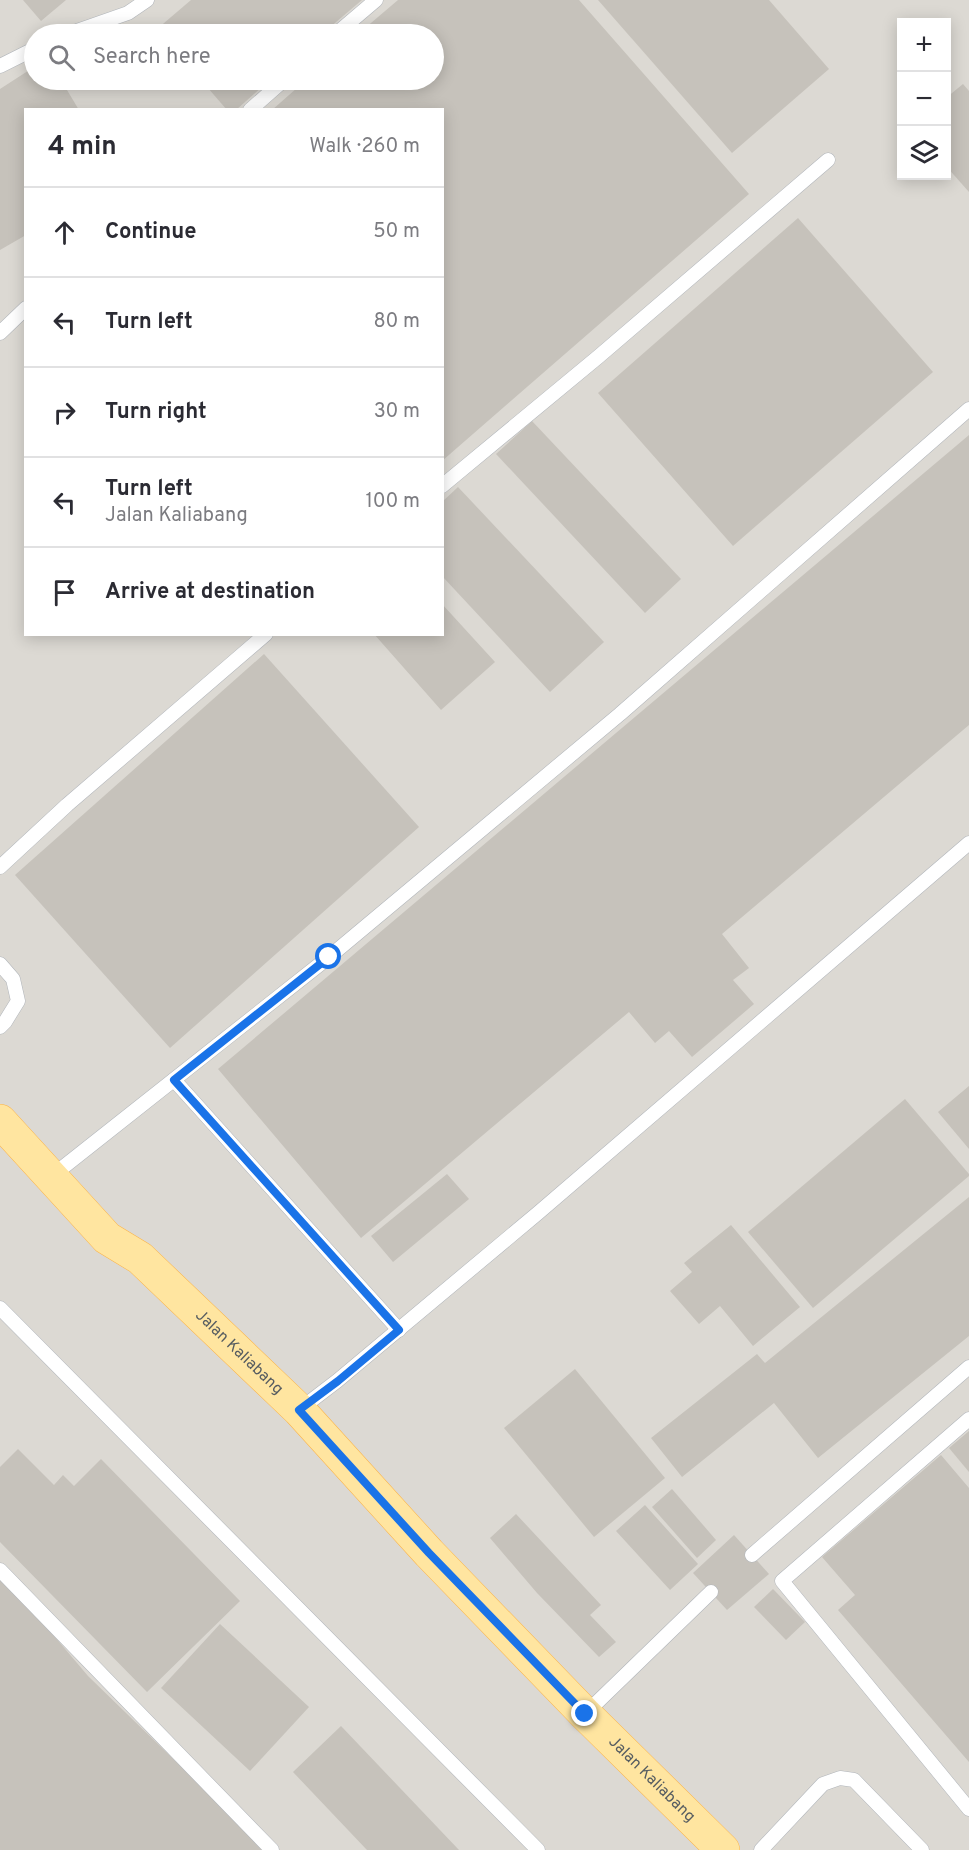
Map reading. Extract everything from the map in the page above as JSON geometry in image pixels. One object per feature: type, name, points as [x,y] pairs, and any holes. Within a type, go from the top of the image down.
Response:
[{"type":"main road","name":"Jalan Kaliabang","points":[[0,1121],[108,1238],[140,1258],[299,1410],[429,1553],[585,1714],[723,1850]]},
{"type":"lane","points":[[97,24],[128,13],[147,0]]},
{"type":"lane","points":[[348,24],[376,0]]},
{"type":"lane","points":[[0,66],[24,54]]},
{"type":"lane","points":[[252,108],[273,90]]},
{"type":"lane","points":[[444,484],[598,357],[828,160]]},
{"type":"lane","points":[[0,333],[24,310]]},
{"type":"lane","points":[[52,1176],[338,949],[620,714],[969,409]]},
{"type":"lane","points":[[0,867],[67,805],[264,636]]},
{"type":"lane","points":[[299,1410],[338,1381],[547,1205],[969,843]]},
{"type":"lane","points":[[0,964],[13,979],[18,1001],[0,1027]]},
{"type":"lane","points":[[174,1080],[399,1330]]},
{"type":"lane","points":[[0,1308],[538,1850]]},
{"type":"lane","points":[[752,1555],[969,1367]]},
{"type":"lane","points":[[969,1419],[782,1581],[969,1809]]},
{"type":"lane","points":[[0,1570],[272,1850]]},
{"type":"lane","points":[[585,1714],[711,1592]]},
{"type":"lane","points":[[761,1850],[823,1784],[840,1778],[854,1780],[922,1850]]},
{"type":"shaded area","points":[[0,0],[969,0],[969,1850],[0,1850]]},
{"type":"building","points":[[23,0],[66,0],[41,21]]},
{"type":"building","points":[[191,0],[362,0],[334,24],[163,24]]},
{"type":"building","points":[[398,0],[579,0],[749,194],[444,459],[444,108],[274,108],[295,90],[444,90],[444,24],[370,24]]},
{"type":"building","points":[[598,0],[769,0],[829,69],[732,153]]},
{"type":"building","points":[[24,73],[24,90],[67,90],[78,108],[24,108],[24,236],[0,250],[0,89]]},
{"type":"building","points":[[963,84],[969,91],[969,192],[951,172],[951,94]]},
{"type":"building","points":[[210,90],[259,90],[238,108],[225,108]]},
{"type":"building","points":[[798,218],[933,372],[733,546],[598,393]]},
{"type":"building","points":[[532,421],[681,579],[645,613],[496,454]]},
{"type":"building","points":[[969,435],[969,725],[722,934],[749,968],[733,980],[754,1004],[692,1057],[669,1031],[655,1043],[629,1012],[361,1238],[218,1069]]},
{"type":"building","points":[[458,487],[604,642],[550,692],[444,578],[444,500]]},
{"type":"building","points":[[444,606],[495,662],[441,710],[376,636],[444,636]]},
{"type":"building","points":[[264,654],[419,827],[170,1048],[15,875]]},
{"type":"building","points":[[969,1086],[969,1149],[938,1112]]},
{"type":"building","points":[[905,1099],[969,1176],[813,1308],[748,1232]]},
{"type":"building","points":[[447,1174],[469,1199],[393,1262],[371,1236]]},
{"type":"building","points":[[969,1197],[969,1336],[818,1458],[774,1403],[682,1477],[651,1438],[757,1354],[765,1363]]},
{"type":"building","points":[[731,1225],[800,1307],[753,1346],[720,1306],[699,1324],[670,1291],[692,1272],[684,1263]]},
{"type":"building","points":[[575,1369],[665,1478],[594,1537],[504,1428]]},
{"type":"building","points":[[969,1431],[969,1472],[949,1448]]},
{"type":"building","points":[[18,1449],[54,1485],[63,1475],[74,1486],[101,1459],[240,1601],[147,1692],[0,1542],[0,1467]]},
{"type":"building","points":[[941,1455],[969,1488],[969,1762],[838,1610],[855,1595],[822,1557]]},
{"type":"building","points":[[672,1489],[716,1540],[697,1558],[652,1507]]},
{"type":"building","points":[[645,1505],[698,1564],[670,1590],[616,1531]]},
{"type":"building","points":[[516,1514],[601,1605],[590,1615],[616,1642],[599,1657],[537,1593],[490,1538]]},
{"type":"building","points":[[734,1535],[769,1574],[727,1610],[693,1573]]},
{"type":"building","points":[[0,1572],[88,1676],[267,1850],[0,1850]]},
{"type":"building","points":[[773,1589],[805,1622],[786,1640],[754,1607]]},
{"type":"building","points":[[220,1624],[309,1707],[250,1771],[161,1688]]},
{"type":"building","points":[[341,1726],[459,1850],[367,1850],[293,1772]]},
{"type":"route","points":[[329,957],[174,1080],[399,1330],[299,1410],[429,1553],[585,1714]]}]
